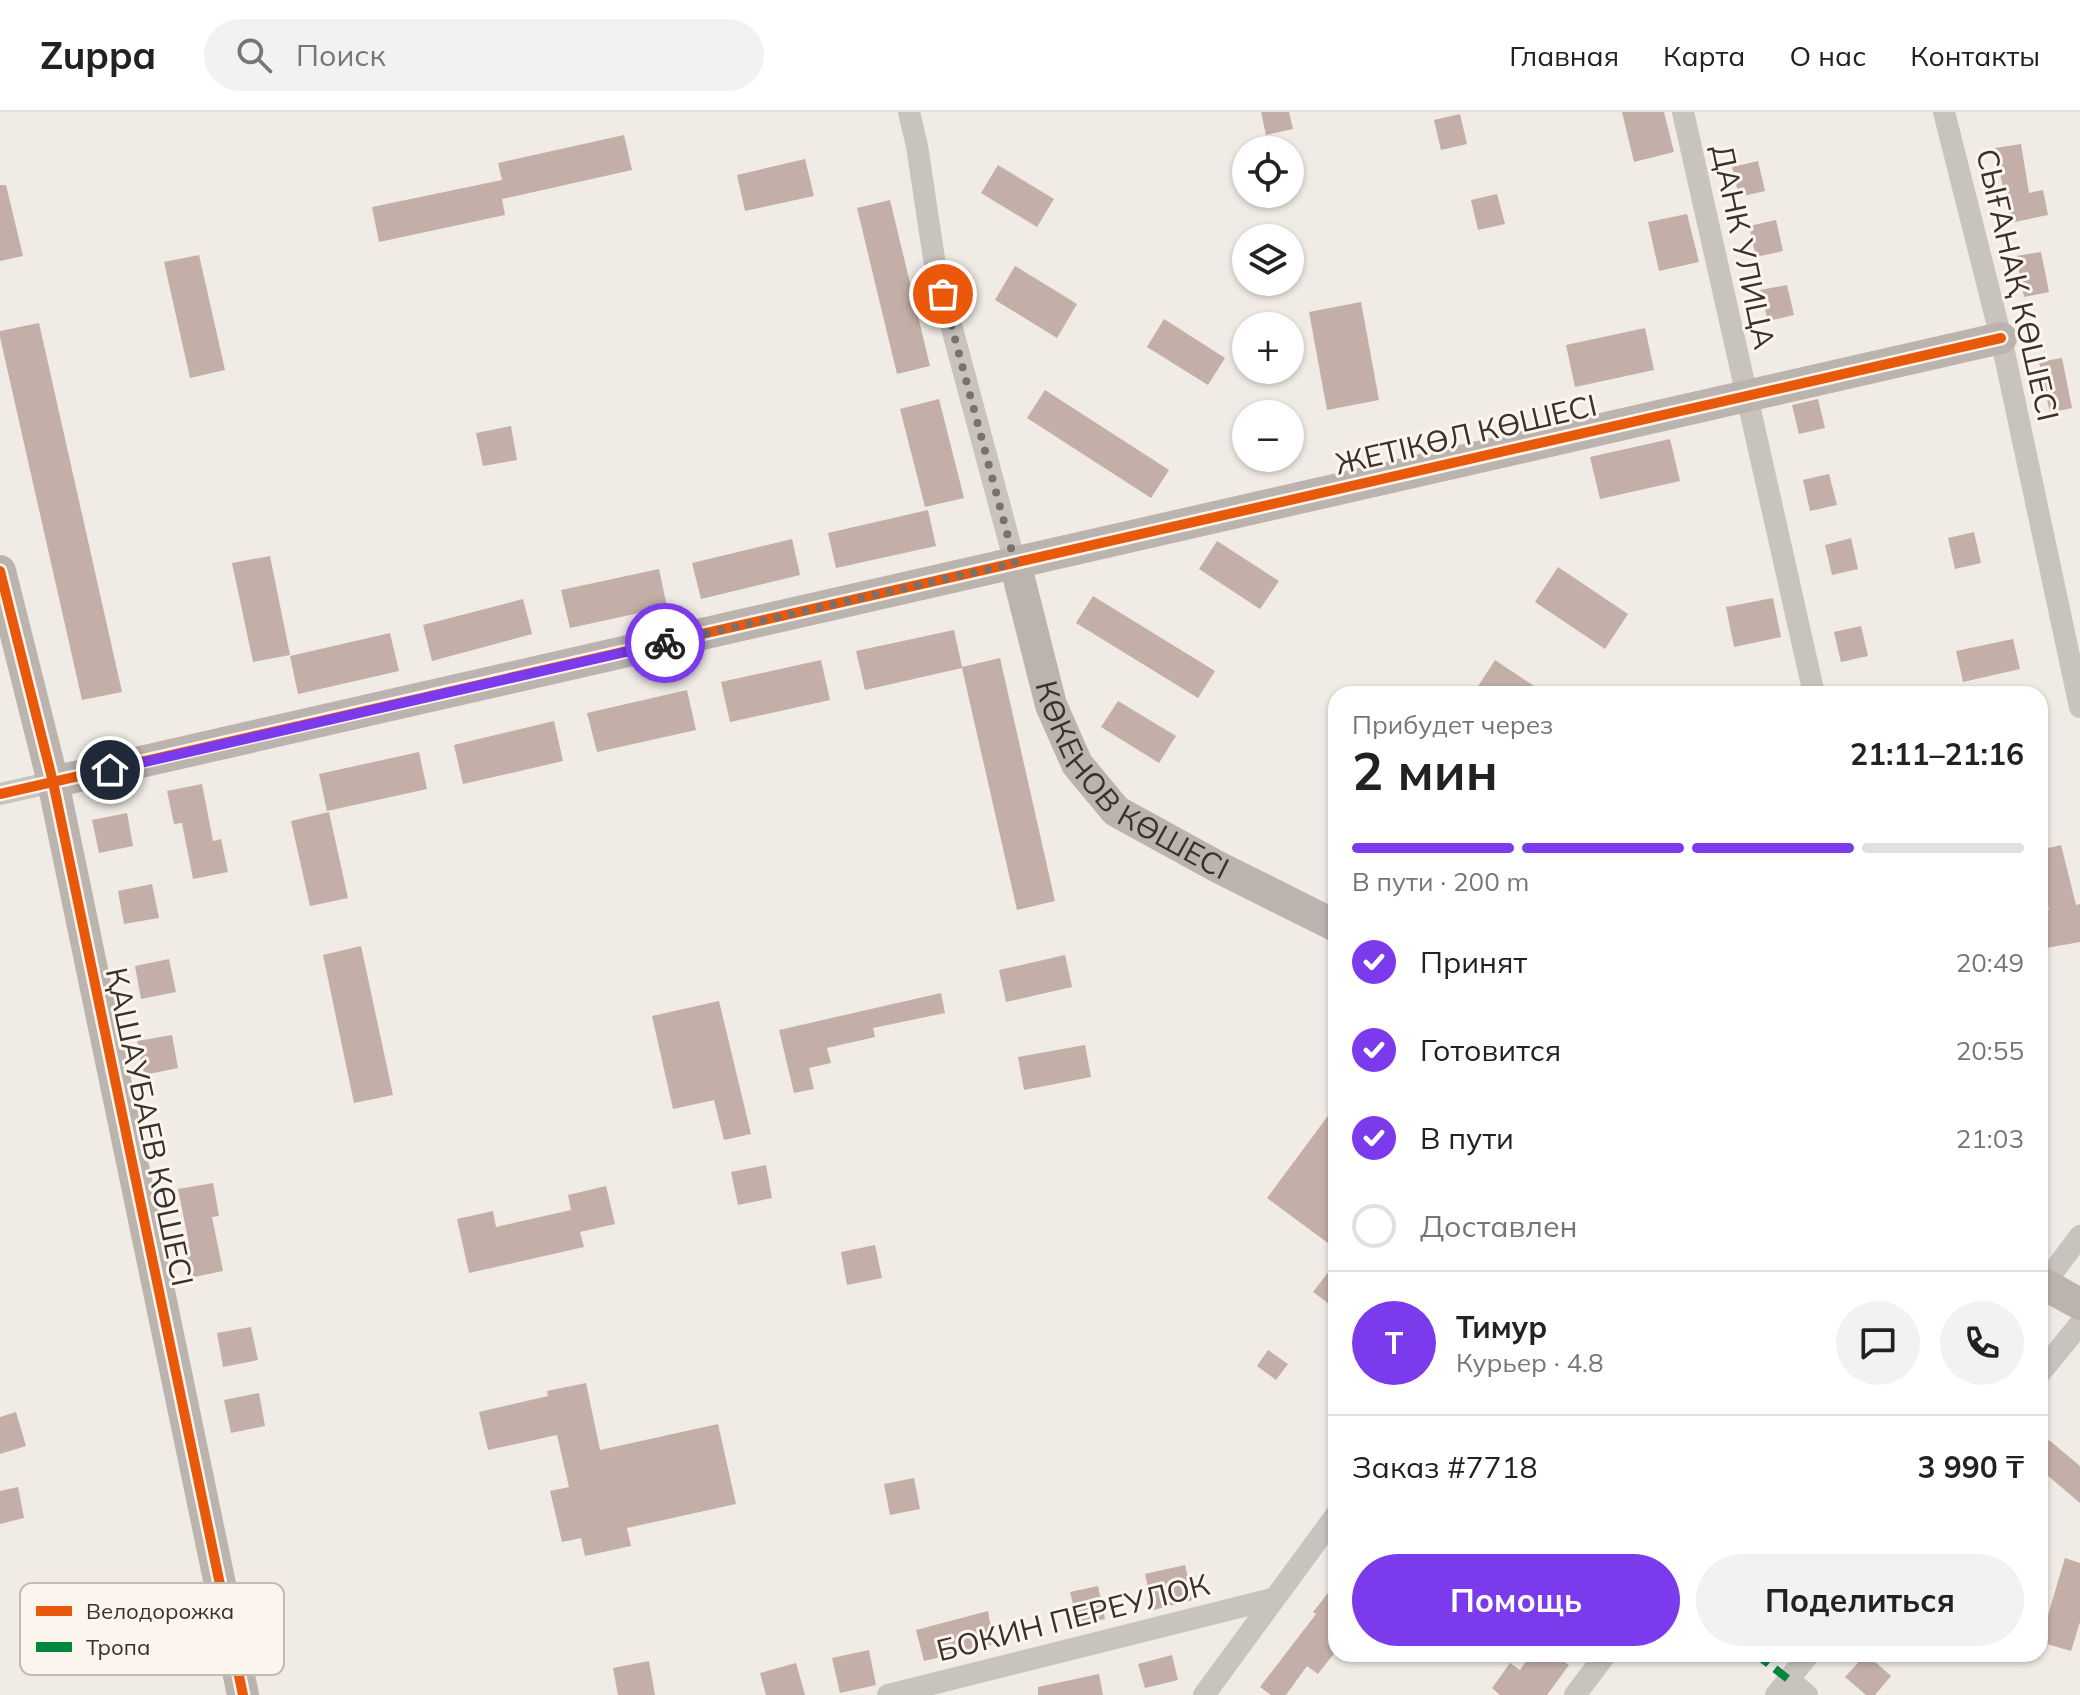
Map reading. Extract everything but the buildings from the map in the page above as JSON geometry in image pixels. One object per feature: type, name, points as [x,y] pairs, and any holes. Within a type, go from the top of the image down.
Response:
[{"type":"street","points":[[909,112],[935,265],[1015,563]]},
{"type":"street","name":"ДАНК УЛИЦА","points":[[1683,112],[1812,686]]},
{"type":"street","name":"СЫҒАНАҚ КӨШЕСІ","points":[[1944,112],[2001,338],[2080,707]]},
{"type":"street","name":"ЖЕТІКӨЛ КӨШЕСІ","points":[[53,782],[2001,338]]},
{"type":"street","name":"КӨКЕНОВ КӨШЕСІ","points":[[1015,563],[1051,705],[1077,764],[1116,811],[1328,922]]},
{"type":"street","name":"ҚАШАУБАЕВ КӨШЕСІ","points":[[0,571],[53,782],[220,1583]]},
{"type":"street","points":[[0,794],[53,782]]},
{"type":"street","points":[[2048,1276],[2080,1236]]},
{"type":"street","points":[[2048,1286],[2080,1304]]},
{"type":"street","points":[[2048,1363],[2080,1324]]},
{"type":"street","points":[[1204,1695],[1328,1526]]},
{"type":"street","name":"БОКИН ПЕРЕУЛОК","points":[[900,1694],[1272,1599]]},
{"type":"street","points":[[1575,1695],[1600,1662]]},
{"type":"street","points":[[1802,1662],[1782,1687],[1807,1695]]},
{"type":"street","name":"ҚАШАУБАЕВ КӨШЕСІ","points":[[239,1675],[243,1695]]},
{"type":"marked path","points":[[1766,1662],[1788,1679]]},
{"type":"cycle path","points":[[0,794],[2001,338]]},
{"type":"cycle path","points":[[0,571],[53,782],[220,1583]]},
{"type":"cycle path","points":[[239,1675],[243,1695]]},
{"type":"way so far","points":[[665,643],[1015,563],[943,294]]},
{"type":"route","points":[[110,770],[665,643]]}]
